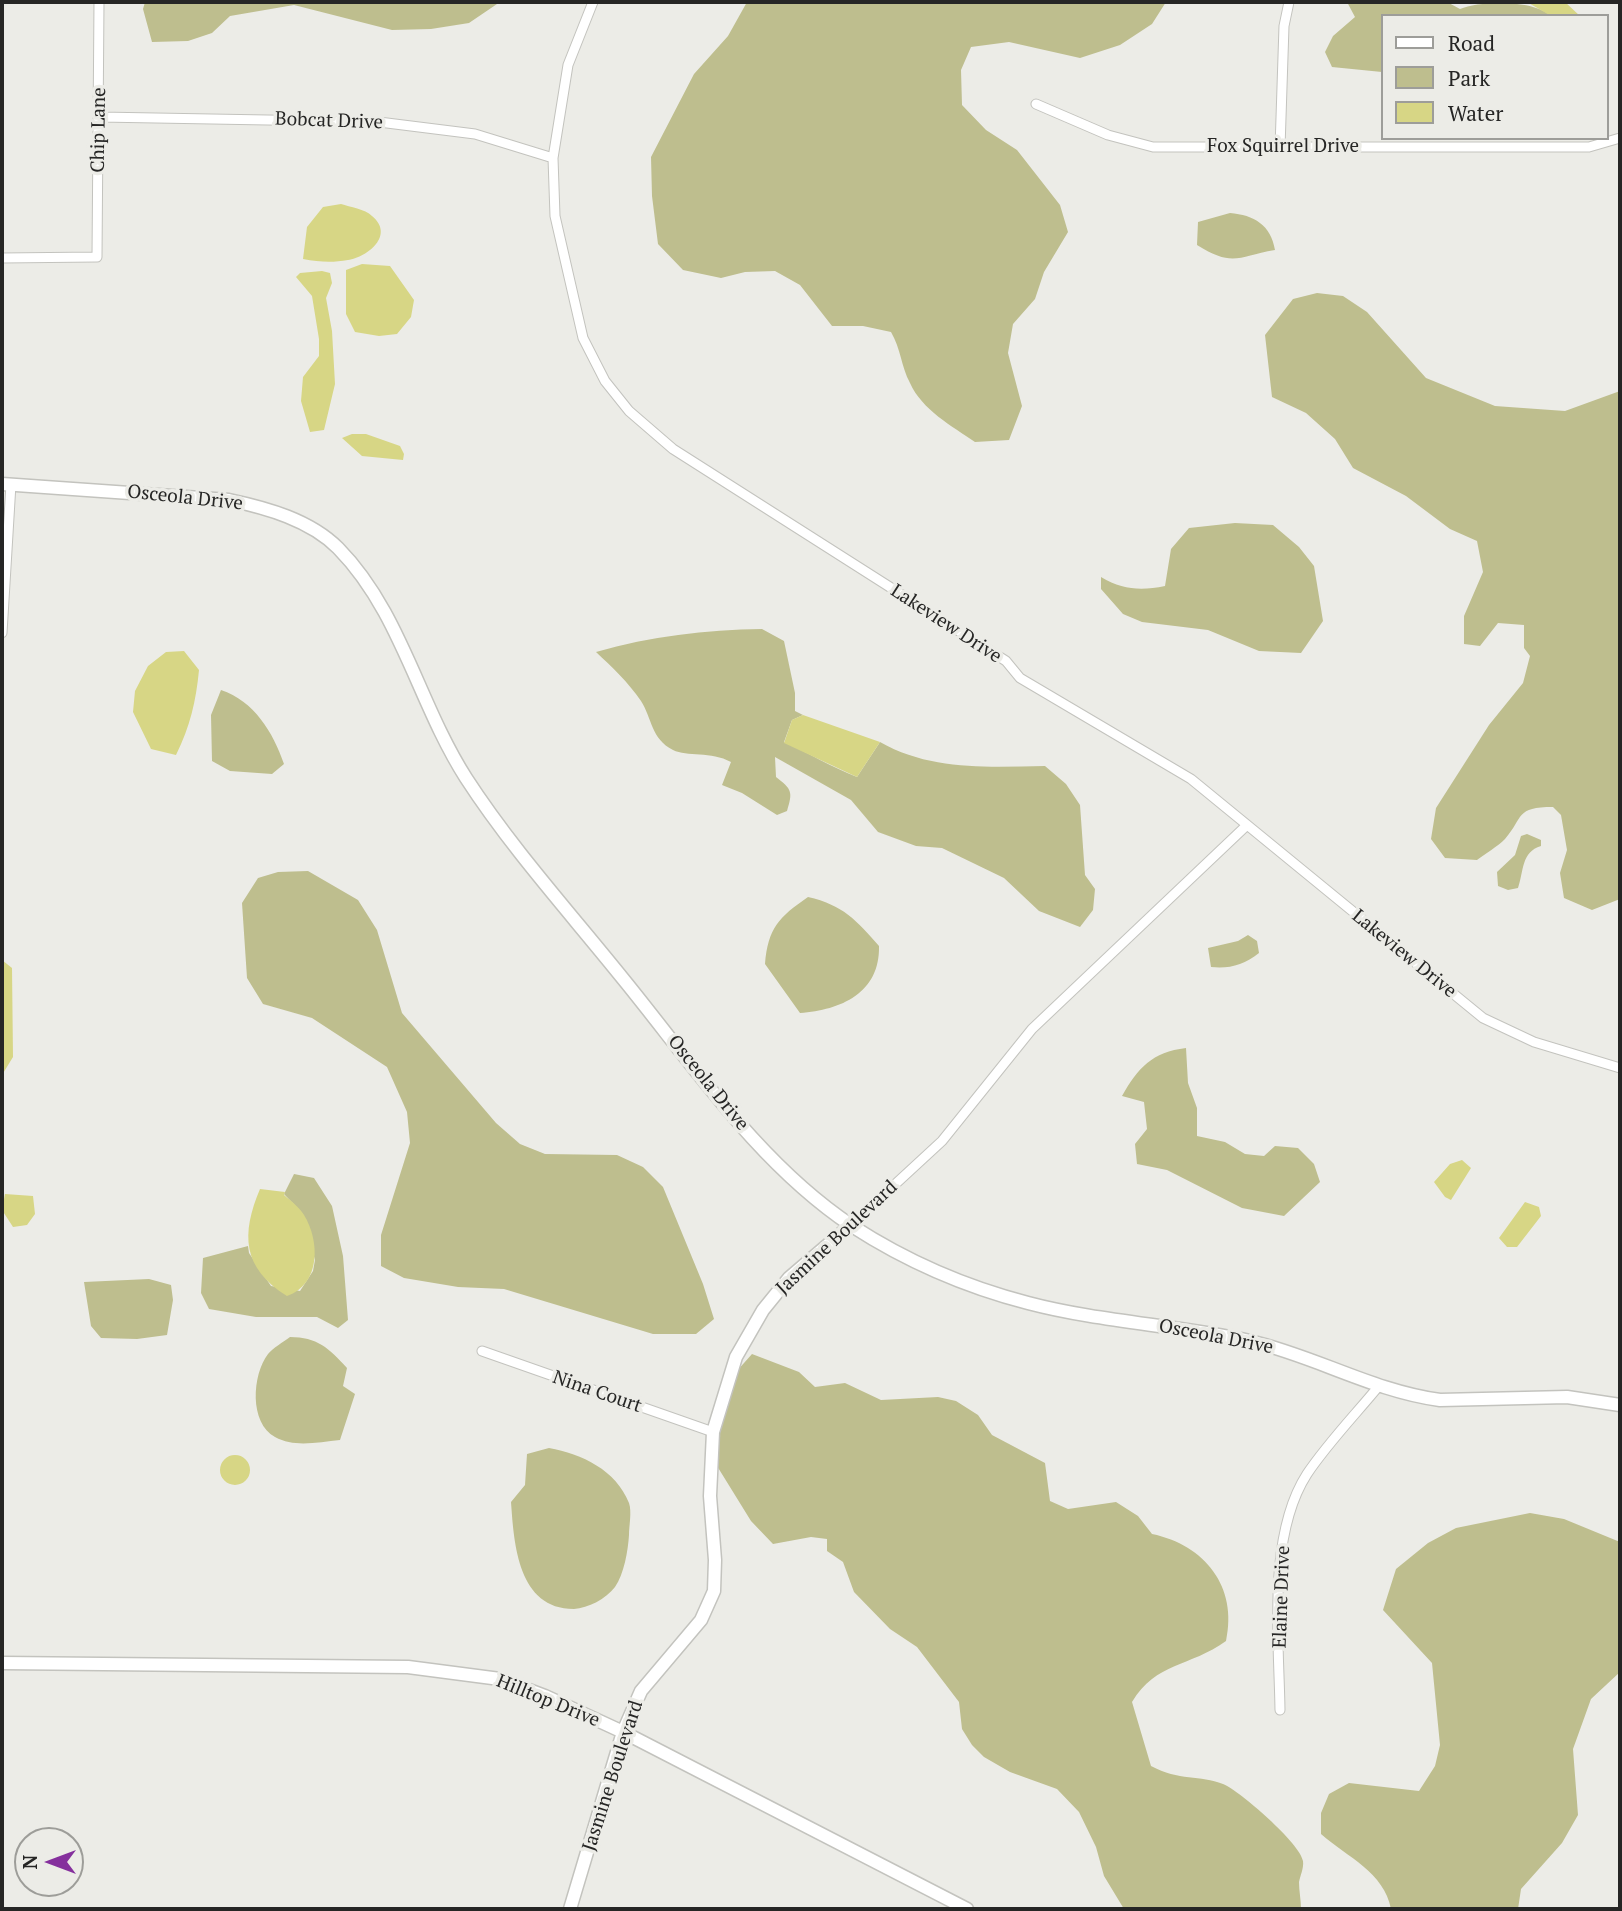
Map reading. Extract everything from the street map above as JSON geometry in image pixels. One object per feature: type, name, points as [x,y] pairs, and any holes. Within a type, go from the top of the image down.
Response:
[{"type":"street","name":"Chip Lane","points":[[2,258],[97,257],[99,2]]},
{"type":"street","name":"Lakeview Drive","points":[[593,2],[568,65],[553,158],[555,216],[583,338],[605,381],[629,411],[673,449],[1006,661],[1020,678],[1191,779],[1483,1018],[1534,1042],[1620,1068]]},
{"type":"street","points":[[1280,148],[1283,26],[1289,2]]},
{"type":"street","name":"Fox Squirrel Drive","points":[[1036,104],[1108,135],[1153,147],[1589,147],[1620,138]]},
{"type":"street","name":"Bobcat Drive","points":[[100,117],[393,123],[475,134],[553,158]]},
{"type":"street","points":[[2,633],[6,484]]},
{"type":"street","name":"Osceola Drive","points":[[6,484],[229,500],[264,507],[307,526],[334,544],[363,576],[388,613],[429,713],[466,778],[521,852],[758,1145],[851,1225],[917,1263],[973,1287],[1031,1304],[1252,1341],[1325,1365],[1378,1387],[1440,1400],[1567,1397],[1620,1405]]},
{"type":"street","name":"Jasmine Boulevard","points":[[570,1909],[623,1732],[641,1691],[701,1620],[713,1591],[715,1560],[710,1496],[713,1432],[736,1357],[763,1310],[789,1278],[942,1141],[1032,1029],[1246,826]]},
{"type":"street","name":"Nina Court","points":[[482,1352],[713,1432]]},
{"type":"street","name":"Elaine Drive","points":[[1280,1710],[1279,1552],[1289,1517],[1306,1476],[1378,1387]]},
{"type":"street","name":"Hilltop Drive","points":[[2,1663],[408,1667],[448,1670],[500,1679],[545,1696],[623,1732],[967,1909]]},
{"type":"green space","points":[[145,2],[497,4],[469,23],[431,29],[392,30],[294,5],[230,16],[212,33],[188,41],[152,42],[143,9]]},
{"type":"green space","points":[[747,2],[1166,2],[1152,24],[1120,45],[1080,58],[1009,42],[971,47],[961,70],[962,105],[986,130],[1017,150],[1060,205],[1068,232],[1044,272],[1035,299],[1013,324],[1008,353],[1022,406],[1009,440],[975,442],[930,409],[915,393],[891,332],[863,326],[832,326],[800,285],[775,271],[745,272],[721,278],[683,270],[658,244],[652,196],[651,157],[694,74],[728,36]]},
{"type":"green space","points":[[1347,2],[1447,2],[1460,9],[1481,4],[1507,3],[1533,7],[1548,14],[1380,14],[1380,72],[1332,67],[1325,52],[1333,36],[1355,17]]},
{"type":"green space","points":[[1230,213],[1247,216],[1260,223],[1270,234],[1275,250],[1228,258],[1197,245],[1198,222]]},
{"type":"green space","points":[[1317,293],[1343,296],[1367,312],[1426,378],[1495,406],[1565,411],[1620,391],[1620,899],[1592,910],[1564,898],[1560,873],[1567,850],[1561,815],[1553,807],[1526,811],[1505,839],[1477,860],[1445,858],[1431,839],[1436,808],[1489,725],[1523,683],[1530,656],[1524,648],[1524,625],[1498,623],[1480,646],[1464,644],[1464,616],[1483,572],[1477,541],[1450,529],[1406,496],[1353,468],[1335,439],[1306,413],[1272,397],[1265,335],[1293,299]]},
{"type":"green space","points":[[1235,523],[1273,525],[1299,547],[1314,566],[1323,621],[1301,653],[1259,651],[1208,630],[1142,622],[1123,614],[1101,589],[1101,577],[1117,585],[1132,588],[1165,586],[1171,549],[1189,528]]},
{"type":"green space","points":[[762,629],[784,641],[795,693],[795,711],[803,715],[792,720],[784,742],[857,777],[880,742],[919,758],[940,763],[1045,766],[1066,784],[1080,805],[1085,875],[1095,889],[1093,910],[1080,927],[1039,911],[1004,878],[942,848],[916,846],[878,832],[851,800],[775,757],[776,777],[790,791],[787,811],[777,815],[742,793],[722,785],[731,762],[715,756],[679,752],[666,745],[656,734],[636,694],[596,652],[678,635]]},
{"type":"green space","points":[[221,690],[233,695],[253,710],[268,729],[284,764],[272,774],[230,771],[212,761],[211,715]]},
{"type":"green space","points":[[1527,834],[1541,840],[1541,846],[1527,857],[1518,888],[1508,890],[1498,886],[1497,872],[1515,855],[1521,836]]},
{"type":"green space","points":[[308,871],[358,900],[377,930],[402,1013],[496,1123],[520,1144],[545,1154],[617,1155],[643,1167],[663,1187],[703,1284],[714,1319],[696,1334],[653,1334],[504,1289],[458,1287],[404,1278],[381,1266],[381,1235],[410,1143],[407,1112],[387,1067],[312,1018],[263,1004],[247,978],[242,903],[258,878],[278,872]]},
{"type":"green space","points":[[808,897],[840,909],[863,928],[879,946],[878,962],[873,976],[855,996],[830,1008],[800,1013],[765,964],[772,932],[782,917]]},
{"type":"green space","points":[[1248,935],[1257,941],[1259,953],[1236,965],[1211,967],[1208,948],[1238,941]]},
{"type":"green space","points":[[1186,1048],[1188,1083],[1197,1108],[1197,1136],[1225,1142],[1245,1154],[1264,1156],[1275,1146],[1298,1148],[1314,1164],[1320,1182],[1284,1216],[1242,1208],[1167,1170],[1137,1164],[1135,1144],[1147,1129],[1144,1102],[1122,1096],[1147,1063],[1164,1053]]},
{"type":"green space","points":[[294,1174],[314,1178],[332,1206],[343,1256],[348,1320],[338,1328],[317,1317],[256,1317],[209,1309],[201,1293],[203,1258],[248,1246],[249,1253],[271,1286],[300,1291],[313,1271],[315,1260],[302,1213],[284,1194]]},
{"type":"green space","points":[[149,1279],[171,1285],[173,1300],[167,1335],[137,1339],[101,1338],[91,1326],[84,1282]]},
{"type":"green space","points":[[290,1337],[308,1339],[322,1345],[347,1368],[343,1386],[355,1394],[340,1440],[290,1442],[275,1437],[261,1421],[256,1398],[259,1374],[268,1354]]},
{"type":"green space","points":[[752,1354],[799,1372],[815,1387],[845,1383],[881,1400],[938,1397],[956,1401],[978,1415],[992,1435],[1045,1463],[1050,1501],[1068,1509],[1116,1502],[1138,1516],[1152,1534],[1188,1548],[1202,1558],[1222,1586],[1227,1603],[1226,1641],[1152,1679],[1132,1702],[1151,1766],[1171,1774],[1223,1784],[1255,1807],[1292,1843],[1303,1861],[1299,1882],[1301,1909],[1124,1909],[1104,1876],[1096,1847],[1079,1812],[1057,1789],[1010,1772],[984,1757],[972,1745],[962,1729],[959,1702],[917,1647],[890,1629],[854,1592],[843,1562],[827,1551],[827,1539],[811,1537],[773,1544],[751,1521],[717,1466],[718,1433],[736,1372]]},
{"type":"green space","points":[[549,1448],[574,1454],[607,1473],[623,1491],[630,1507],[628,1548],[618,1582],[602,1599],[574,1609],[555,1606],[541,1598],[530,1586],[517,1554],[514,1536],[511,1502],[525,1485],[527,1454]]},
{"type":"green space","points":[[1530,1513],[1564,1519],[1620,1542],[1620,1672],[1591,1699],[1573,1749],[1578,1815],[1562,1843],[1521,1889],[1518,1909],[1391,1909],[1387,1896],[1373,1875],[1321,1834],[1321,1813],[1329,1794],[1349,1783],[1419,1791],[1435,1766],[1440,1745],[1432,1663],[1383,1610],[1396,1569],[1428,1543],[1456,1528]]},
{"type":"water","points":[[1527,2],[1565,2],[1578,14],[1548,14]]},
{"type":"water","points":[[341,204],[372,216],[381,230],[376,244],[363,255],[348,260],[326,262],[303,259],[307,227],[323,207]]},
{"type":"water","points":[[362,264],[390,266],[414,300],[411,317],[397,334],[379,336],[355,332],[346,314],[346,270]]},
{"type":"water","points":[[300,273],[330,273],[332,283],[326,298],[332,331],[335,384],[324,430],[310,432],[301,401],[303,377],[319,356],[319,339],[312,296],[296,277]]},
{"type":"water","points":[[352,434],[366,434],[400,446],[404,454],[403,460],[362,456],[342,438]]},
{"type":"water","points":[[184,651],[199,670],[192,714],[176,755],[151,749],[133,712],[135,691],[148,666],[166,652]]},
{"type":"water","points":[[803,715],[880,742],[857,777],[784,743],[792,720]]},
{"type":"water","points":[[2,960],[12,968],[13,1057],[2,1075]]},
{"type":"water","points":[[1462,1160],[1471,1168],[1451,1200],[1445,1197],[1434,1182],[1450,1164]]},
{"type":"water","points":[[260,1189],[285,1192],[284,1195],[304,1215],[313,1237],[315,1249],[312,1272],[298,1290],[287,1296],[261,1274],[250,1249],[250,1221]]},
{"type":"water","points":[[5,1194],[33,1196],[35,1214],[27,1225],[13,1227],[2,1210]]},
{"type":"water","points":[[1525,1202],[1539,1207],[1541,1216],[1517,1247],[1507,1247],[1499,1238]]},
{"type":"water","points":[[235,1455],[246,1459],[250,1470],[246,1481],[235,1485],[224,1481],[220,1470],[224,1459]]}]
